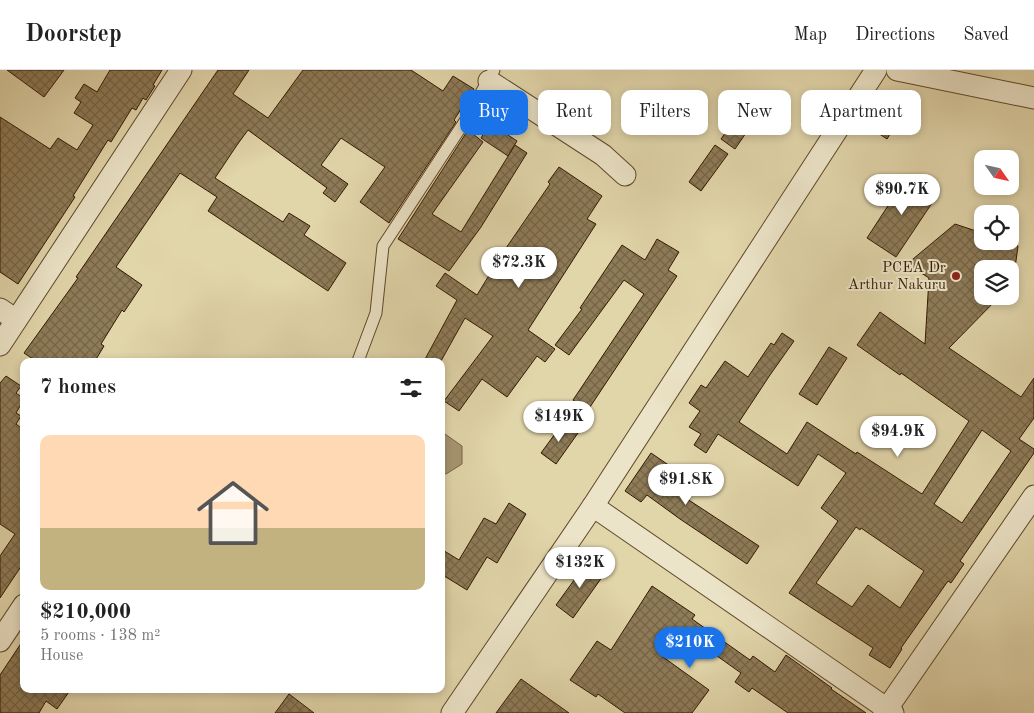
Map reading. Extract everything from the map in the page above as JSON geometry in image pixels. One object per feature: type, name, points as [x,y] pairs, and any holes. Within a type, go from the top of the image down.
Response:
[{"type":"street","points":[[0,345],[8,315],[181,70]]},
{"type":"street","points":[[452,713],[593,506],[876,70]]},
{"type":"street","points":[[897,70],[1033,92]]},
{"type":"street","points":[[492,75],[602,155],[625,175]]},
{"type":"street","points":[[593,506],[888,712],[1034,496]]},
{"type":"street","points":[[0,641],[20,611]]},
{"type":"lane","points":[[359,358],[376,313],[382,246],[465,121],[492,75]]},
{"type":"shaded area","points":[[445,434],[462,446],[462,464],[446,474]]},
{"type":"building","points":[[7,70],[64,70],[44,97]]},
{"type":"building","points":[[110,70],[162,70],[146,100],[143,98],[136,110],[132,108],[111,142],[108,140],[73,196],[75,197],[18,284],[0,272],[0,117],[50,149],[58,138],[77,150],[93,125],[74,113],[81,102],[75,98],[84,84],[97,92]]},
{"type":"building","points":[[218,70],[249,70],[233,94],[268,118],[303,70],[411,70],[443,91],[453,76],[474,89],[460,90],[460,111],[454,120],[456,122],[389,223],[360,202],[385,167],[341,138],[321,165],[348,184],[335,202],[323,193],[327,188],[248,130],[237,145],[215,178],[283,222],[289,213],[310,226],[304,235],[346,263],[328,291],[208,211],[217,197],[180,173],[116,267],[142,285],[124,312],[122,310],[101,344],[104,346],[97,358],[32,358],[24,353],[78,278],[76,277]]},
{"type":"building","points":[[465,135],[474,135],[483,142],[432,214],[461,232],[515,145],[527,153],[481,227],[449,271],[398,239]]},
{"type":"building","points":[[483,135],[508,135],[517,141],[508,156],[481,138]]},
{"type":"building","points":[[724,135],[745,135],[735,149],[721,139]]},
{"type":"building","points":[[881,135],[889,135],[887,139]]},
{"type":"building","points":[[715,145],[728,154],[701,191],[689,182]]},
{"type":"building","points":[[559,167],[602,196],[587,219],[596,224],[528,330],[555,349],[545,362],[537,356],[507,397],[482,379],[459,411],[445,402],[445,400],[493,336],[465,318],[443,358],[426,358],[457,300],[436,286],[445,273],[477,295],[504,251],[550,184],[548,182]]},
{"type":"building","points":[[908,175],[938,194],[896,257],[867,238]]},
{"type":"building","points":[[955,224],[974,230],[974,250],[1017,250],[1016,260],[974,260],[974,305],[991,305],[949,348],[1021,397],[1034,378],[1034,418],[1019,439],[1034,449],[1034,453],[960,561],[964,564],[951,583],[948,581],[901,648],[890,668],[869,655],[873,648],[789,593],[838,521],[821,508],[846,473],[818,454],[798,486],[718,434],[706,453],[694,445],[701,434],[689,427],[700,411],[689,403],[701,385],[706,388],[725,361],[748,377],[771,343],[774,345],[782,333],[794,341],[739,422],[787,454],[807,422],[922,494],[969,421],[901,373],[900,375],[857,345],[880,312],[925,344],[929,278],[907,264]],"holes":[[[982,430],[1011,451],[962,523],[934,504]],[[856,527],[860,530],[861,528],[924,571],[900,608],[868,585],[852,607],[816,583]]]},
{"type":"building","points":[[657,239],[679,252],[668,270],[677,276],[588,410],[573,400],[644,294],[624,280],[569,355],[555,345],[582,309],[580,308],[622,245],[645,260]]},
{"type":"building","points":[[829,347],[847,358],[817,405],[799,394]]},
{"type":"building","points":[[6,376],[20,385],[16,393],[20,396],[20,406],[16,413],[20,418],[16,424],[20,427],[20,568],[0,598],[0,556],[15,534],[0,524],[0,383]]},
{"type":"building","points":[[563,423],[578,433],[556,464],[541,453]]},
{"type":"building","points":[[651,453],[689,479],[678,493],[759,546],[747,564],[647,495],[641,502],[625,491]]},
{"type":"building","points":[[509,503],[526,514],[497,563],[487,557],[467,590],[445,576],[445,551],[459,560],[484,518],[496,524]]},
{"type":"building","points":[[588,561],[605,573],[573,618],[556,605]]},
{"type":"building","points":[[652,586],[695,615],[692,619],[750,660],[753,656],[775,672],[786,655],[866,713],[788,713],[752,688],[749,692],[735,682],[741,673],[682,631],[663,657],[709,690],[692,713],[625,713],[598,694],[596,697],[570,680],[597,641],[611,650]]},
{"type":"building","points":[[20,645],[20,693],[68,693],[57,709],[46,701],[39,713],[0,713],[0,675]]},
{"type":"building","points":[[521,679],[569,713],[496,713]]},
{"type":"building","points":[[289,694],[314,713],[275,713]]},
{"type":"place","name":"PCEA Dr Arthur Nakuru","points":[[956,276]]}]
